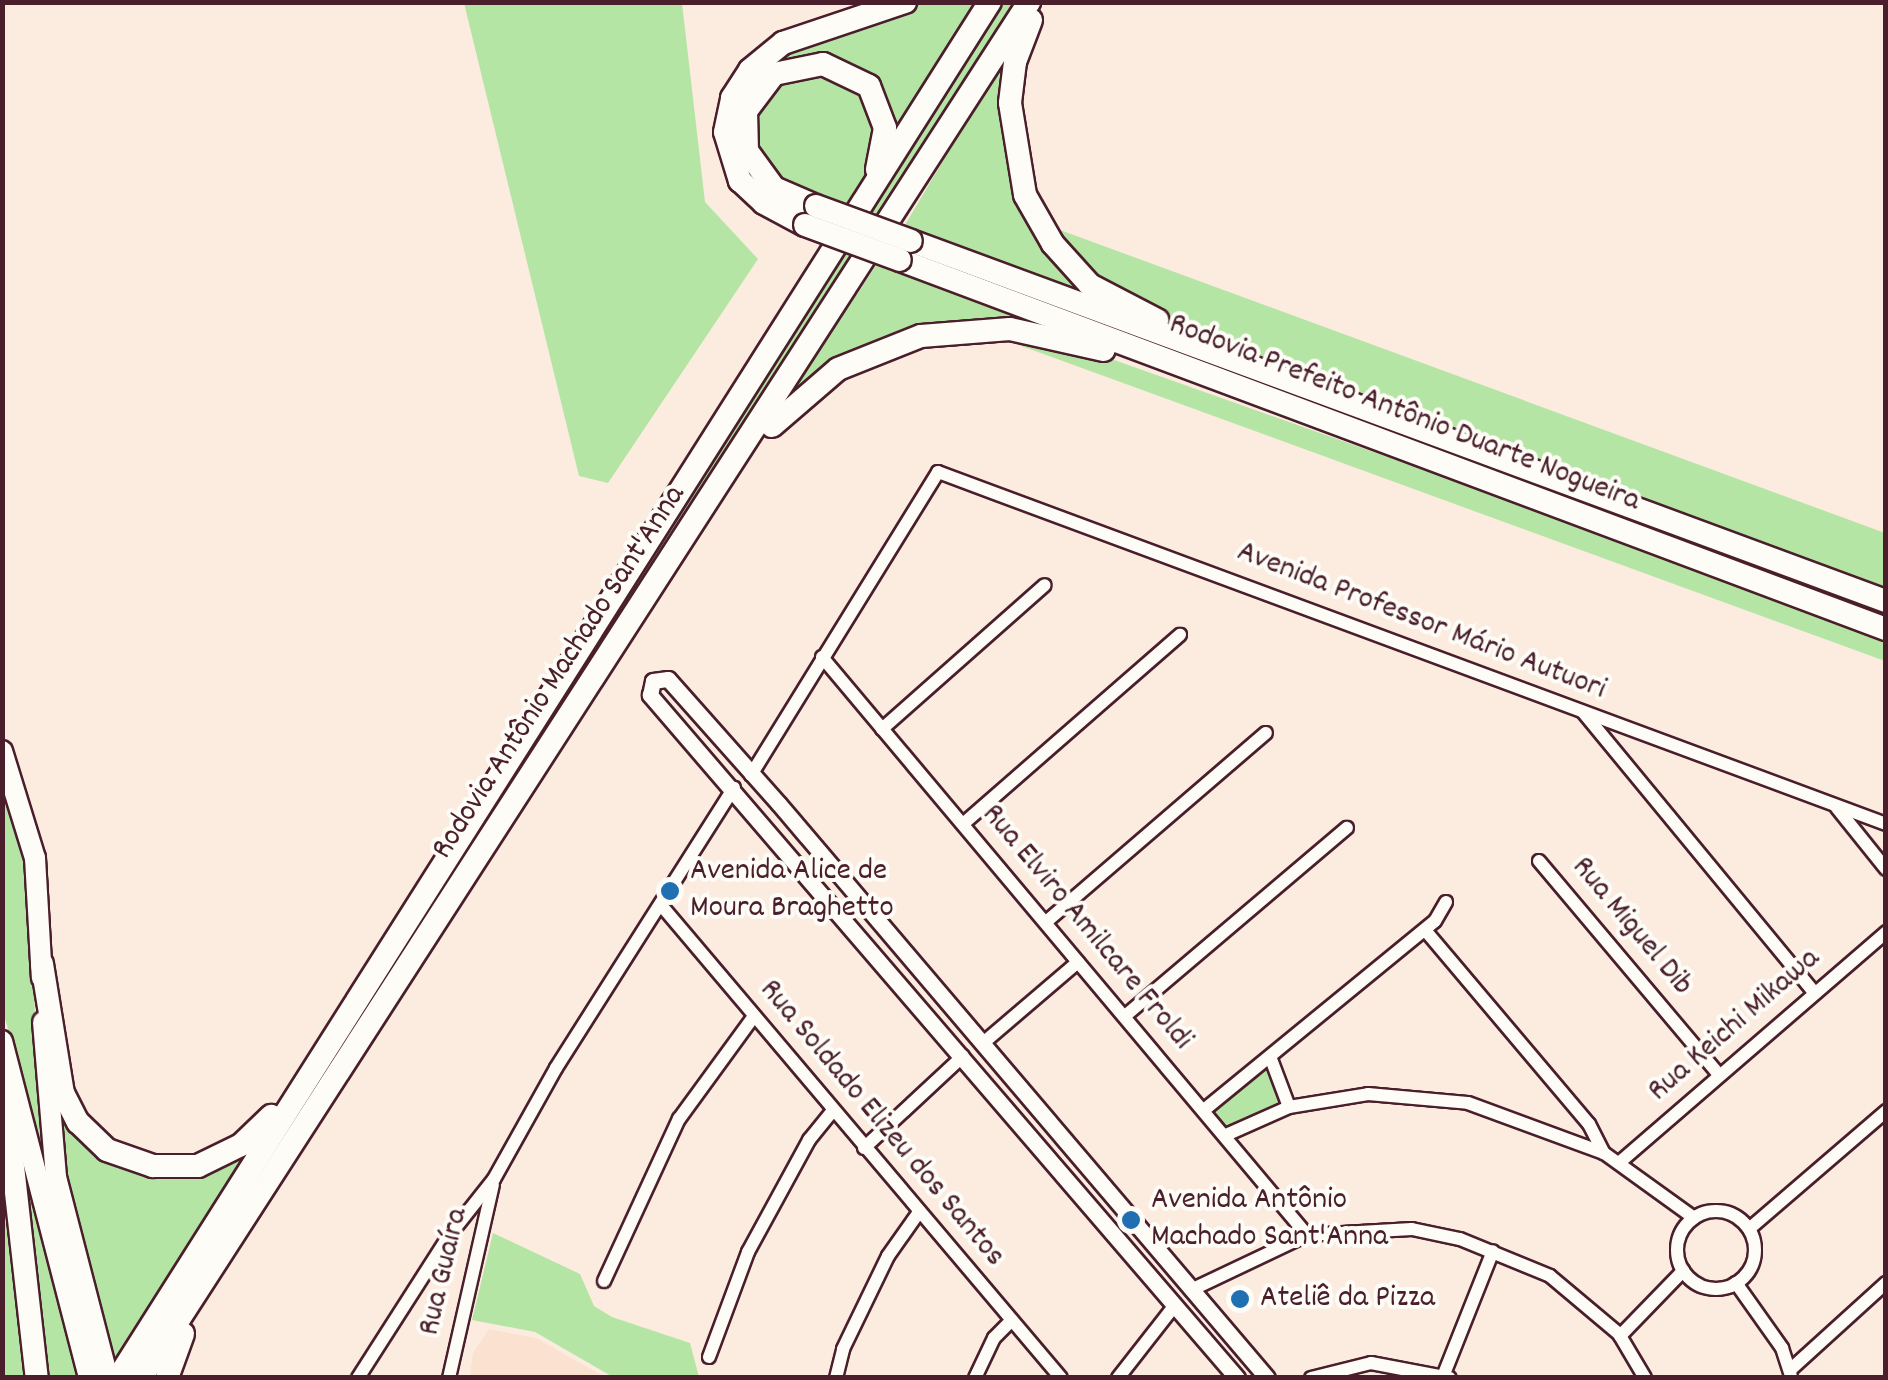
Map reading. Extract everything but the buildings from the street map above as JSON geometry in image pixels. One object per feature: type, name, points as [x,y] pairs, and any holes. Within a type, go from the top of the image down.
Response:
[{"type":"highway","points":[[904,2],[784,43],[750,70],[732,98],[726,132],[740,180],[764,203],[906,250]]},
{"type":"highway","name":"Rodovia Antônio Machado Sant'Anna","points":[[118,1378],[990,2]]},
{"type":"highway","name":"Rodovia Antônio Machado Sant'Anna","points":[[141,1378],[683,545],[1029,2]]},
{"type":"highway","points":[[1040,2],[1015,62],[1010,120],[1025,194],[1053,244],[1102,294],[1338,399]]},
{"type":"highway","points":[[811,216],[763,179],[744,131],[750,103],[763,84],[782,70],[812,63],[852,74],[881,108],[884,147],[864,203]]},
{"type":"highway","name":"Rodovia Prefeito Antônio Duarte Nogueira","points":[[906,250],[1338,399],[1886,601]]},
{"type":"highway","name":"Rodovia Prefeito Antônio Duarte Nogueira","points":[[906,250],[1451,467],[1886,629]]},
{"type":"highway","points":[[683,545],[767,430],[812,388],[867,354],[955,330],[1026,330],[1080,343],[1451,467]]},
{"type":"highway","points":[[42,964],[57,1070],[72,1114],[115,1154],[177,1168],[220,1158],[258,1130],[377,966]]},
{"type":"highway","points":[[2,1068],[37,1378]]},
{"type":"highway","points":[[167,1378],[186,1328],[280,1164]]},
{"type":"main road","points":[[2,751],[35,858],[53,1160],[97,1337],[95,1376]]},
{"type":"main road","points":[[2,1040],[95,1376]]},
{"type":"street","name":"Avenida Professor Mário Autuori","points":[[822,657],[938,472],[1886,824]]},
{"type":"street","points":[[882,728],[1045,584]]},
{"type":"street","points":[[963,824],[1180,635]]},
{"type":"street","name":"Rua Elviro Amilcare Froldi","points":[[822,657],[1306,1235]]},
{"type":"street","points":[[751,775],[822,657]]},
{"type":"street","points":[[1237,1378],[734,788],[650,695],[653,681],[668,679],[707,723],[1267,1378]]},
{"type":"street","points":[[1584,712],[1815,992]]},
{"type":"street","points":[[688,738],[707,723]]},
{"type":"street","points":[[1046,922],[1266,733]]},
{"type":"street","points":[[358,1378],[448,1237],[494,1179],[556,1068],[734,788]]},
{"type":"street","points":[[1836,807],[1886,869]]},
{"type":"street","points":[[1125,1016],[1347,828]]},
{"type":"street","name":"Rua Miguel Dib","points":[[1539,861],[1719,1075]]},
{"type":"street","points":[[1204,1110],[1425,930],[1446,902]]},
{"type":"street","name":"Rua Soldado Elizeu dos Santos","points":[[660,906],[1061,1378]]},
{"type":"street","points":[[850,925],[868,910]]},
{"type":"street","points":[[1425,930],[1590,1124],[1604,1153]]},
{"type":"street","name":"Rua Keichi Mikawa","points":[[1620,1162],[1886,932]]},
{"type":"street","points":[[982,1044],[1078,962]]},
{"type":"street","points":[[604,1280],[679,1119],[754,1016]]},
{"type":"street","points":[[864,1148],[963,1056]]},
{"type":"street","points":[[1271,1059],[1288,1107]]},
{"type":"street","points":[[1226,1135],[1288,1107],[1368,1094],[1468,1103],[1604,1153],[1694,1218]]},
{"type":"street","points":[[709,1358],[748,1252],[809,1140],[833,1110]]},
{"type":"street","points":[[1749,1230],[1886,1110]]},
{"type":"street","points":[[1071,1182],[1087,1169]]},
{"type":"street","name":"Rua Guaíra","points":[[449,1378],[494,1179]]},
{"type":"street","points":[[1718,1211],[1749,1230],[1755,1253],[1736,1283],[1701,1286],[1683,1271],[1679,1236],[1694,1218],[1718,1211]]},
{"type":"street","points":[[836,1378],[842,1349],[888,1256],[919,1212]]},
{"type":"street","points":[[1191,1290],[1306,1235],[1412,1228],[1494,1252],[1550,1276],[1620,1336],[1645,1378]]},
{"type":"street","points":[[1311,1378],[1372,1363],[1447,1376],[1494,1252]]},
{"type":"street","points":[[1620,1336],[1683,1271]]},
{"type":"street","points":[[1736,1283],[1782,1348],[1791,1374],[1885,1285]]},
{"type":"street","points":[[1118,1378],[1175,1305]]},
{"type":"street","points":[[975,1378],[994,1338],[1012,1320]]},
{"type":"street","points":[[1224,1362],[1242,1349]]},
{"type":"shaded area","points":[[489,1329],[536,1338],[605,1377],[470,1377],[473,1353]]},
{"type":"green space","points":[[464,3],[682,3],[705,202],[758,259],[608,483],[579,476]]},
{"type":"green space","points":[[921,3],[978,3],[891,139],[889,110],[876,84],[838,60],[782,64],[757,82],[742,105],[739,143],[754,177],[774,196],[838,223],[835,228],[757,190],[737,157],[733,120],[761,66],[803,40]]},
{"type":"green space","points":[[996,3],[1018,3],[881,223],[862,215]]},
{"type":"green space","points":[[1012,44],[1013,174],[1107,301],[902,230]]},
{"type":"green space","points":[[808,68],[873,100],[876,159],[846,209],[786,187],[754,150],[760,94]]},
{"type":"green space","points":[[1052,227],[1885,533],[1885,590],[1228,346],[1096,284]]},
{"type":"green space","points":[[906,247],[1885,610],[1885,620],[1427,451]]},
{"type":"green space","points":[[842,248],[861,255],[134,1377],[646,553]]},
{"type":"green space","points":[[879,261],[1095,341],[946,326],[782,407]]},
{"type":"green space","points":[[997,337],[1103,356],[1492,494],[1885,638],[1885,661]]},
{"type":"green space","points":[[2,776],[26,853],[43,1157],[3,1011]]},
{"type":"green space","points":[[1271,1061],[1287,1106],[1225,1134],[1206,1111]]},
{"type":"green space","points":[[57,1089],[69,1117],[165,1171],[257,1137],[115,1366],[70,1200]]},
{"type":"green space","points":[[2,1110],[31,1377],[3,1377]]},
{"type":"green space","points":[[20,1135],[79,1377],[40,1377]]},
{"type":"green space","points":[[493,1233],[580,1274],[594,1306],[612,1317],[690,1343],[699,1377],[613,1377],[535,1332],[472,1320]]},
{"type":"place","name":"Avenida Alice de Moura Braghetto","points":[[670,891]]},
{"type":"place","name":"Avenida Antônio Machado Sant'Anna","points":[[1131,1220]]},
{"type":"place","name":"Ateliê da Pizza","points":[[1240,1299]]}]
